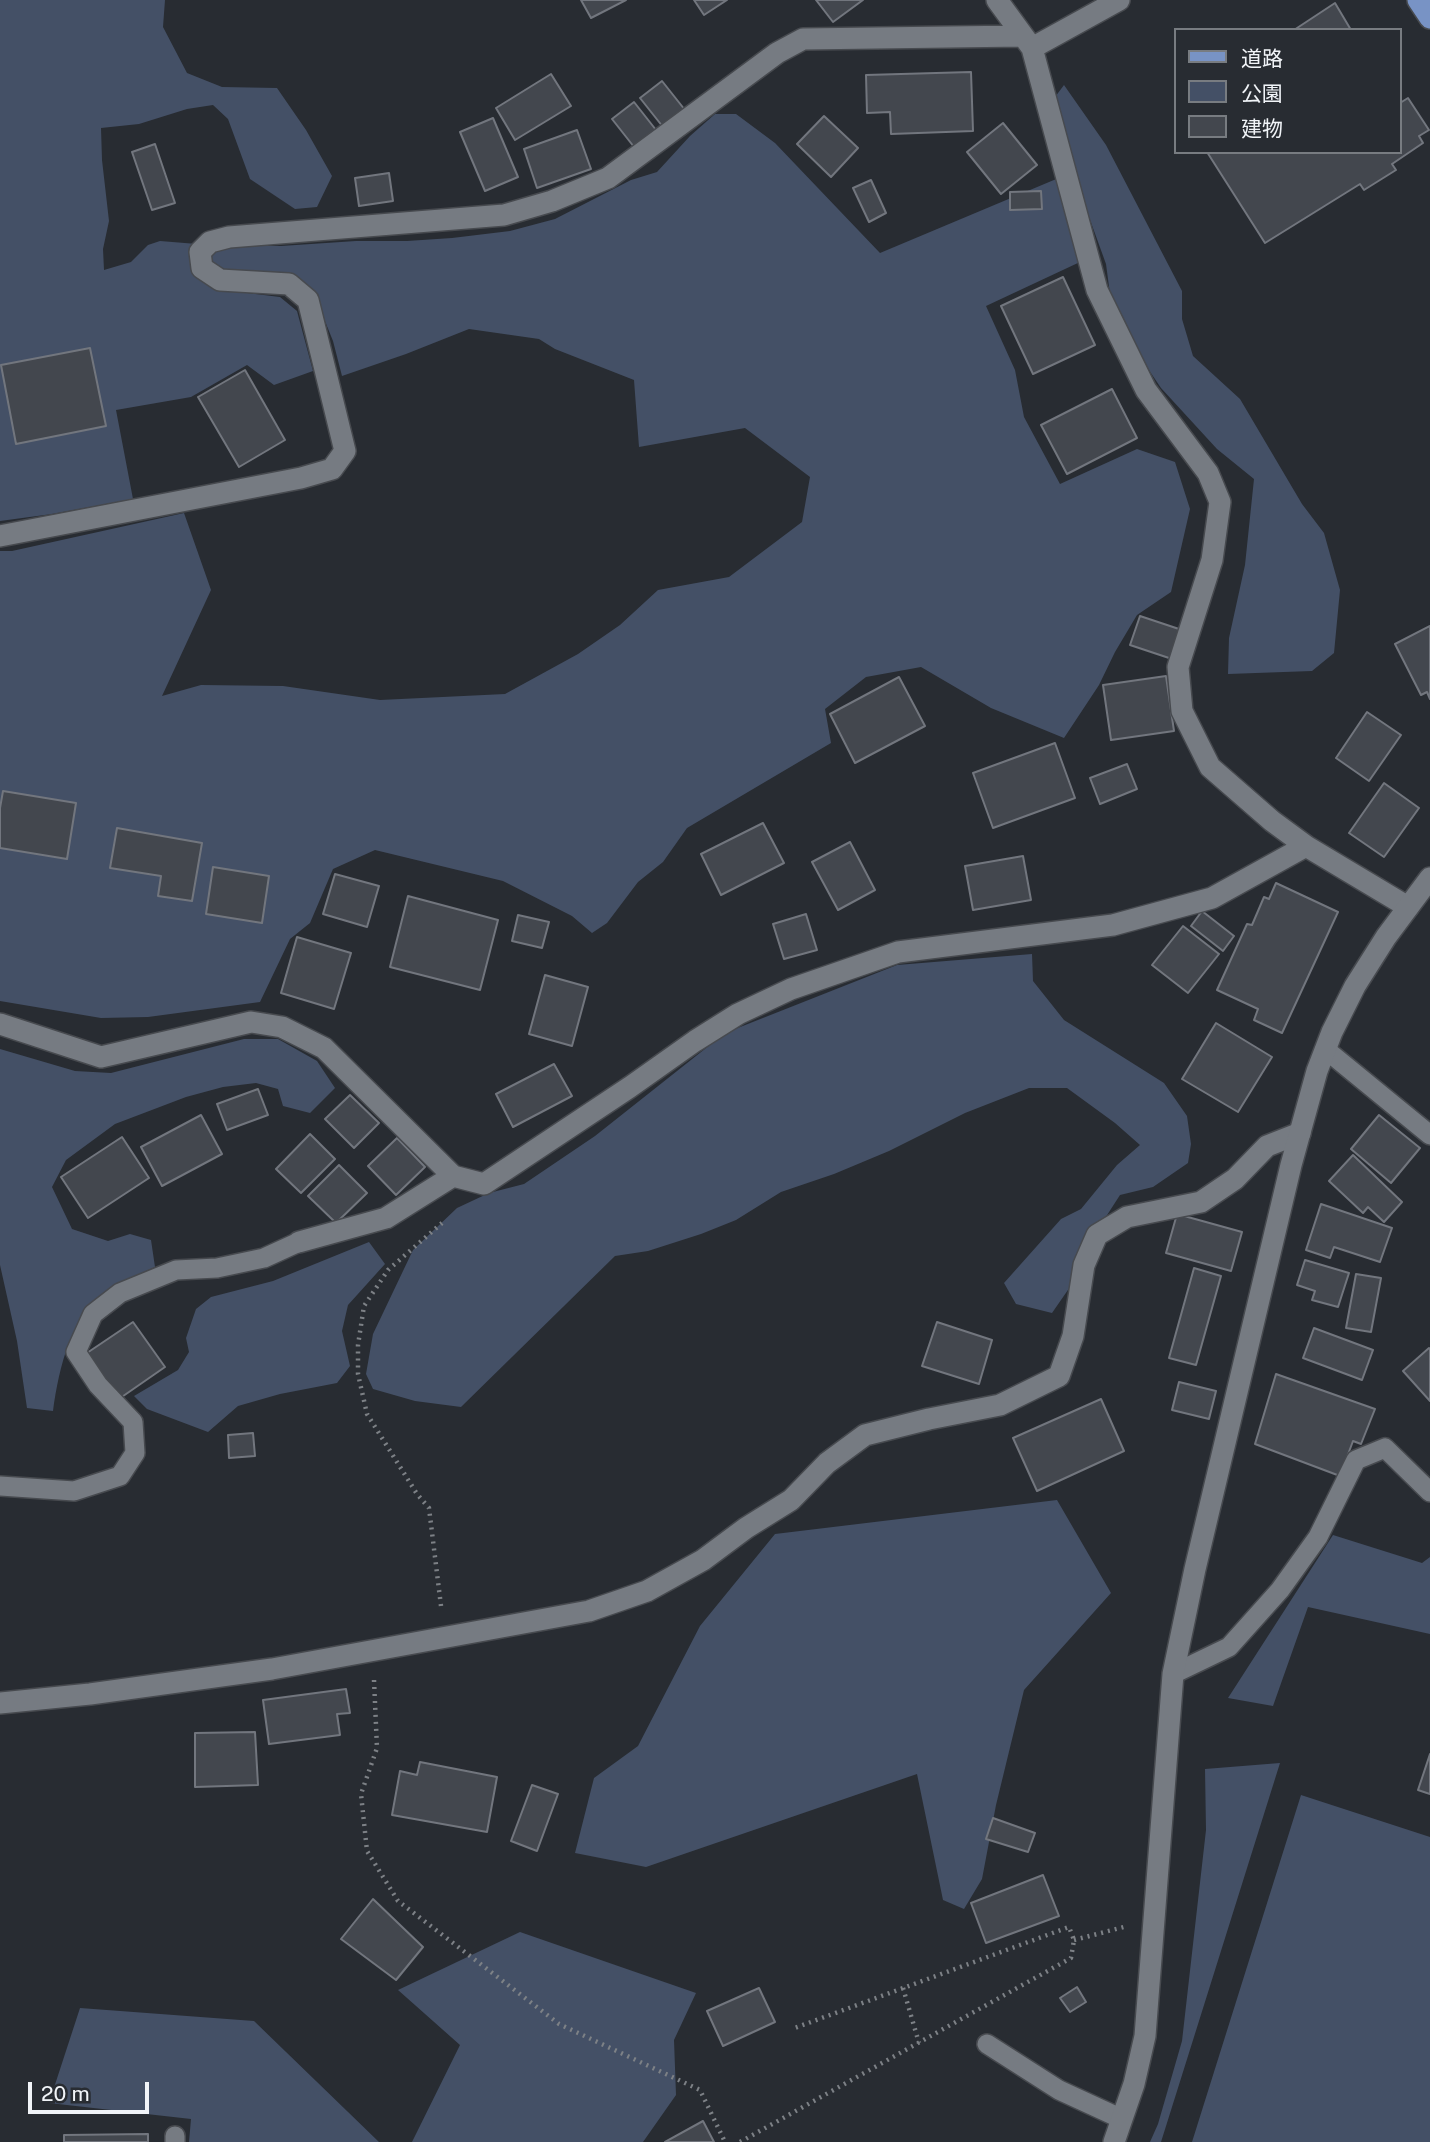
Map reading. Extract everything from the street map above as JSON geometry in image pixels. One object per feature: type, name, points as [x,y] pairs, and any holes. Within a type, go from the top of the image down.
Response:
[{"type":"main road","points":[[1418,0],[1430,18]]},
{"type":"street","points":[[997,0],[1027,42],[1097,290],[1146,390],[1208,473],[1220,502],[1212,560],[1178,667],[1182,711],[1210,767],[1272,821],[1306,846],[1408,907]]},
{"type":"street","points":[[0,536],[301,478],[332,469],[345,451],[309,300],[289,284],[220,280],[202,268],[200,252],[210,242],[229,237],[504,215],[552,201],[608,178],[777,53],[803,39],[1027,42],[1119,0]]},
{"type":"street","points":[[0,1024],[100,1057],[251,1022],[282,1027],[324,1048],[453,1176],[484,1184],[706,1034],[738,1014],[792,989],[898,952],[1113,925],[1212,898],[1306,846]]},
{"type":"street","points":[[1114,2142],[1134,2084],[1150,1990],[1152,1920],[1173,1674],[1246,1348],[1300,1133],[1325,1049],[1355,986],[1430,878]]},
{"type":"street","points":[[0,1703],[90,1694],[272,1669],[589,1611],[647,1591],[703,1560],[746,1528],[791,1500],[827,1463],[866,1435],[1000,1405],[1059,1376],[1073,1336],[1084,1265],[1097,1235],[1127,1217],[1201,1202],[1235,1179],[1267,1146],[1300,1133]]},
{"type":"street","points":[[299,1242],[386,1219],[453,1176]]},
{"type":"lane","points":[[1325,1049],[1430,1135]]},
{"type":"lane","points":[[0,1486],[74,1491],[120,1476],[135,1453],[133,1422],[98,1385],[76,1352],[93,1314],[120,1293],[176,1270],[218,1268],[264,1258],[299,1242]]},
{"type":"lane","points":[[1173,1674],[1229,1647],[1280,1590],[1318,1537],[1356,1460],[1385,1448],[1430,1492]]},
{"type":"lane","points":[[987,2044],[1059,2090],[1122,2119]]},
{"type":"path","points":[[444,1638],[429,1508],[417,1494],[367,1414],[358,1374],[358,1345],[364,1306],[388,1270],[484,1184]]},
{"type":"path","points":[[373,1651],[377,1748],[361,1794],[367,1851],[398,1901],[559,2024],[700,2090],[725,2142]]},
{"type":"path","points":[[1074,1940],[1152,1920]]},
{"type":"path","points":[[740,2142],[1071,1958],[1074,1940],[1069,1927],[793,2029]]},
{"type":"path","points":[[903,1988],[919,2043]]},
{"type":"green space","points":[[0,0],[165,0],[163,27],[187,73],[222,87],[277,88],[306,130],[332,176],[317,207],[295,209],[250,179],[228,119],[213,105],[187,109],[139,124],[101,128],[109,221],[103,249],[104,270],[131,262],[148,245],[160,241],[197,244],[223,290],[280,297],[297,311],[313,371],[274,385],[247,365],[191,397],[116,410],[133,499],[0,521]]},
{"type":"green space","points":[[1064,85],[1106,145],[1182,291],[1182,319],[1193,356],[1240,399],[1302,504],[1324,533],[1340,590],[1334,653],[1312,671],[1228,674],[1229,638],[1245,565],[1254,479],[1217,449],[1161,388],[1132,345],[1110,294],[1106,264],[1080,192],[1055,97]]},
{"type":"green space","points":[[715,114],[736,114],[775,143],[880,253],[1061,177],[1080,262],[986,306],[1015,370],[1024,417],[1060,484],[1137,449],[1175,462],[1190,509],[1171,592],[1137,615],[1099,685],[1064,738],[991,708],[921,667],[866,677],[825,709],[831,743],[687,828],[663,862],[638,882],[607,923],[592,933],[572,916],[503,881],[375,850],[333,869],[310,923],[290,939],[260,1002],[148,1017],[101,1018],[0,1001],[0,551],[12,551],[184,513],[211,590],[162,696],[201,685],[283,686],[380,700],[505,694],[578,654],[620,625],[658,590],[729,577],[802,522],[810,477],[745,428],[639,447],[634,380],[555,349],[539,339],[469,329],[342,376],[333,341],[314,294],[221,275],[209,265],[206,252],[217,245],[281,246],[452,238],[510,231],[555,219],[631,180],[657,172],[690,136]]},
{"type":"green space","points":[[1032,954],[1033,981],[1064,1020],[1164,1083],[1187,1116],[1191,1144],[1188,1163],[1153,1187],[1120,1195],[1091,1240],[1070,1287],[1052,1313],[1016,1304],[1004,1283],[1061,1219],[1081,1209],[1117,1165],[1140,1145],[1067,1088],[1029,1088],[965,1113],[889,1151],[781,1192],[736,1220],[648,1251],[615,1256],[461,1407],[415,1401],[373,1389],[366,1374],[373,1334],[413,1250],[457,1208],[489,1193],[524,1184],[595,1136],[725,1033],[897,965]]},
{"type":"green space","points":[[244,1039],[278,1039],[317,1061],[335,1088],[310,1113],[283,1106],[278,1089],[256,1083],[223,1087],[186,1097],[115,1124],[66,1160],[52,1187],[72,1229],[108,1241],[130,1234],[151,1240],[155,1267],[116,1285],[97,1298],[86,1311],[69,1342],[53,1411],[27,1408],[17,1341],[0,1265],[0,1049],[75,1071],[111,1073]]},
{"type":"green space","points":[[369,1242],[385,1264],[348,1305],[342,1331],[350,1366],[337,1383],[280,1394],[238,1406],[208,1432],[147,1409],[134,1396],[178,1370],[189,1352],[186,1338],[196,1309],[211,1297],[273,1281]]},
{"type":"green space","points":[[1057,1500],[1111,1593],[1024,1690],[996,1805],[982,1879],[964,1909],[943,1900],[917,1774],[646,1867],[575,1853],[594,1778],[638,1746],[700,1626],[775,1534]]},
{"type":"green space","points":[[1333,1535],[1422,1563],[1430,1557],[1430,1634],[1308,1607],[1273,1706],[1228,1698]]},
{"type":"green space","points":[[1280,1763],[1161,2142],[1150,2142],[1158,2124],[1182,2041],[1206,1830],[1205,1769]]},
{"type":"green space","points":[[1301,1795],[1430,1837],[1430,2142],[1192,2142]]},
{"type":"green space","points":[[520,1932],[696,1993],[674,2040],[676,2095],[643,2142],[412,2142],[460,2045],[398,1990]]},
{"type":"green space","points":[[80,2008],[254,2021],[379,2142],[189,2142],[191,2119],[49,2103]]},
{"type":"building","points":[[581,0],[626,0],[591,18]]},
{"type":"building","points":[[694,0],[727,0],[704,15]]},
{"type":"building","points":[[816,0],[863,0],[833,22]]},
{"type":"building","points":[[1335,3],[1350,28],[1297,28]]},
{"type":"building","points":[[971,72],[973,131],[891,134],[890,112],[867,113],[866,75]]},
{"type":"building","points":[[551,74],[571,106],[515,140],[496,108]]},
{"type":"building","points":[[662,81],[685,110],[663,127],[640,98]]},
{"type":"building","points":[[1408,98],[1429,130],[1419,136],[1423,143],[1392,164],[1396,170],[1364,190],[1360,184],[1265,243],[1208,154],[1402,154],[1402,102]]},
{"type":"building","points":[[634,102],[660,135],[638,152],[612,119]]},
{"type":"building","points":[[824,116],[858,148],[831,177],[797,144]]},
{"type":"building","points":[[493,118],[518,177],[485,191],[460,132]]},
{"type":"building","points":[[1003,123],[1037,165],[1001,194],[967,152]]},
{"type":"building","points":[[577,130],[591,169],[537,188],[524,149]]},
{"type":"building","points":[[155,144],[175,203],[152,210],[132,152]]},
{"type":"building","points":[[389,173],[393,201],[359,206],[355,178]]},
{"type":"building","points":[[871,180],[886,213],[869,222],[853,188]]},
{"type":"building","points":[[1041,191],[1042,209],[1010,210],[1010,192]]},
{"type":"building","points":[[1063,277],[1095,345],[1033,374],[1001,306]]},
{"type":"building","points":[[90,348],[106,426],[16,444],[1,365]]},
{"type":"building","points":[[245,370],[285,440],[239,467],[198,397]]},
{"type":"building","points":[[1112,389],[1137,438],[1067,474],[1041,425]]},
{"type":"building","points":[[1140,616],[1185,631],[1175,660],[1130,645]]},
{"type":"building","points":[[1430,626],[1430,699],[1427,692],[1421,695],[1395,644]]},
{"type":"building","points":[[1166,676],[1174,731],[1111,740],[1103,685]]},
{"type":"building","points":[[899,677],[925,726],[855,763],[830,714]]},
{"type":"building","points":[[1367,712],[1401,735],[1369,781],[1336,758]]},
{"type":"building","points":[[1055,743],[1075,798],[993,828],[973,773]]},
{"type":"building","points":[[1127,764],[1137,789],[1100,804],[1090,778]]},
{"type":"building","points":[[1384,783],[1419,808],[1384,857],[1349,833]]},
{"type":"building","points":[[3,791],[76,803],[67,859],[0,848],[0,808]]},
{"type":"building","points":[[763,823],[784,863],[721,895],[701,854]]},
{"type":"building","points":[[117,828],[202,843],[192,901],[158,896],[161,876],[110,868]]},
{"type":"building","points":[[850,842],[875,890],[838,910],[812,862]]},
{"type":"building","points":[[1023,856],[1031,900],[973,910],[965,866]]},
{"type":"building","points":[[213,867],[269,876],[262,923],[206,914]]},
{"type":"building","points":[[335,874],[379,886],[367,927],[323,914]]},
{"type":"building","points":[[1276,883],[1338,912],[1282,1033],[1254,1020],[1258,1009],[1217,990],[1247,924],[1252,925],[1264,897],[1269,899]]},
{"type":"building","points":[[408,896],[498,920],[480,990],[390,967]]},
{"type":"building","points":[[1202,911],[1234,936],[1223,951],[1191,926]]},
{"type":"building","points":[[806,914],[817,950],[784,959],[773,924]]},
{"type":"building","points":[[518,915],[549,922],[542,948],[512,941]]},
{"type":"building","points":[[1183,926],[1219,954],[1188,993],[1152,965]]},
{"type":"building","points":[[297,937],[351,953],[334,1009],[281,993]]},
{"type":"building","points":[[545,975],[588,987],[572,1046],[529,1034]]},
{"type":"building","points":[[1216,1023],[1272,1057],[1238,1112],[1182,1079]]},
{"type":"building","points":[[554,1064],[572,1096],[513,1127],[496,1094]]},
{"type":"building","points":[[258,1089],[268,1115],[227,1130],[217,1104]]},
{"type":"building","points":[[350,1095],[379,1123],[354,1148],[325,1119]]},
{"type":"building","points":[[201,1115],[222,1154],[162,1186],[141,1147]]},
{"type":"building","points":[[1379,1115],[1420,1148],[1391,1183],[1351,1149]]},
{"type":"building","points":[[310,1134],[335,1159],[301,1193],[276,1169]]},
{"type":"building","points":[[122,1137],[149,1178],[88,1218],[61,1177]]},
{"type":"building","points":[[397,1138],[425,1167],[396,1195],[368,1166]]},
{"type":"building","points":[[1353,1155],[1402,1202],[1384,1222],[1368,1207],[1363,1213],[1329,1181]]},
{"type":"building","points":[[339,1165],[367,1193],[336,1223],[308,1196]]},
{"type":"building","points":[[1321,1204],[1392,1228],[1380,1262],[1334,1247],[1330,1258],[1306,1250]]},
{"type":"building","points":[[1177,1214],[1242,1232],[1231,1271],[1166,1253]]},
{"type":"building","points":[[1305,1260],[1349,1273],[1338,1307],[1312,1300],[1315,1291],[1297,1285]]},
{"type":"building","points":[[1194,1268],[1221,1276],[1196,1365],[1169,1358]]},
{"type":"building","points":[[1356,1274],[1381,1278],[1371,1332],[1346,1328]]},
{"type":"building","points":[[133,1322],[165,1367],[116,1401],[84,1355]]},
{"type":"building","points":[[937,1322],[992,1340],[979,1384],[922,1366]]},
{"type":"building","points":[[1314,1328],[1373,1350],[1362,1380],[1303,1358]]},
{"type":"building","points":[[1430,1349],[1430,1401],[1403,1371]]},
{"type":"building","points":[[1276,1374],[1375,1409],[1361,1444],[1353,1441],[1340,1476],[1255,1444]]},
{"type":"building","points":[[1179,1382],[1216,1391],[1209,1419],[1172,1410]]},
{"type":"building","points":[[1101,1399],[1124,1451],[1037,1491],[1013,1438]]},
{"type":"building","points":[[253,1433],[255,1456],[229,1458],[228,1435]]},
{"type":"building","points":[[346,1689],[350,1713],[337,1714],[340,1735],[269,1744],[263,1700]]},
{"type":"building","points":[[255,1732],[258,1785],[195,1787],[195,1733]]},
{"type":"building","points":[[1430,1754],[1430,1794],[1418,1790]]},
{"type":"building","points":[[420,1762],[497,1777],[487,1832],[392,1815],[400,1771],[417,1775]]},
{"type":"building","points":[[532,1785],[558,1794],[537,1851],[511,1841]]},
{"type":"building","points":[[993,1818],[1035,1833],[1028,1852],[986,1839]]},
{"type":"building","points":[[1043,1875],[1059,1916],[986,1943],[971,1903]]},
{"type":"building","points":[[373,1899],[423,1947],[396,1980],[341,1939]]},
{"type":"building","points":[[1077,1987],[1086,2002],[1070,2012],[1060,1998]]},
{"type":"building","points":[[759,1988],[775,2022],[723,2046],[707,2011]]},
{"type":"building","points":[[703,2121],[714,2142],[665,2142]]},
{"type":"building","points":[[148,2134],[148,2142],[64,2142],[64,2135]]}]
